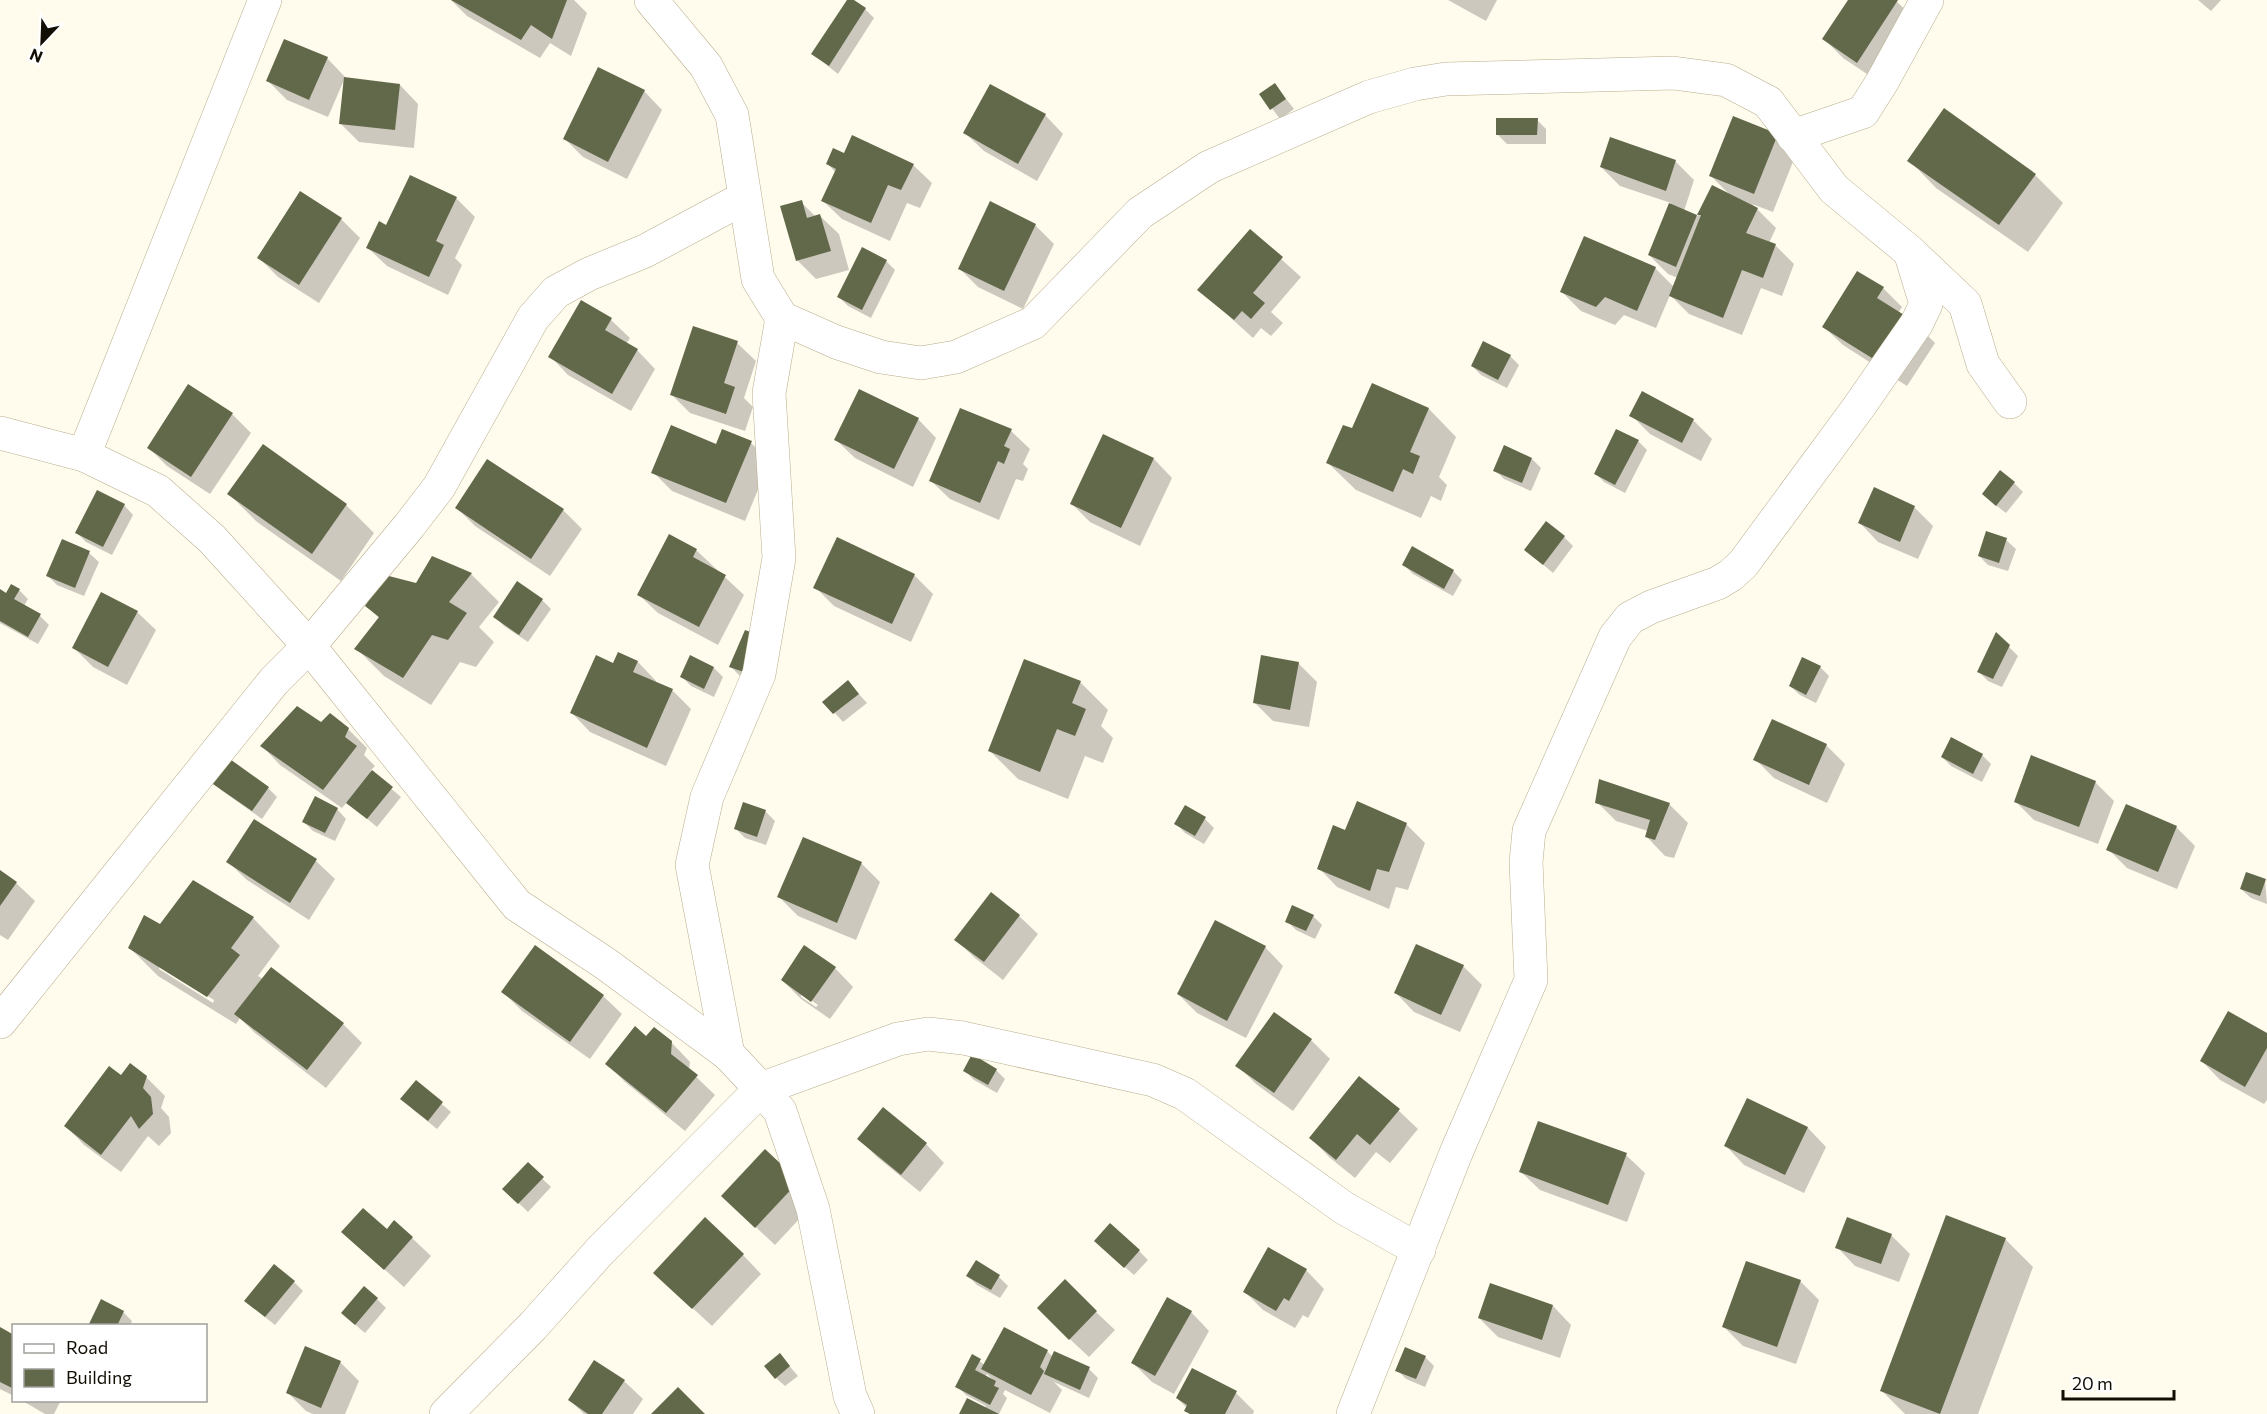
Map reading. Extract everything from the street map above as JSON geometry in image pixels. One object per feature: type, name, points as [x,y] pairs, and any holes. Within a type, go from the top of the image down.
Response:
[{"type":"street","points":[[84,455],[265,0]]},
{"type":"street","points":[[651,0],[706,66],[732,116],[758,279],[782,318],[836,342],[881,357],[921,363],[956,357],[1032,323],[1140,213],[1209,167],[1369,97],[1415,84],[1446,79],[1673,73],[1726,80],[1767,102],[1834,189],[1909,251],[1965,304],[1983,363],[2010,402]]},
{"type":"street","points":[[1793,136],[1863,112],[1927,0]]},
{"type":"street","points":[[0,1022],[274,681],[309,646],[439,487],[533,318],[556,292],[589,274],[645,251],[744,198]]},
{"type":"street","points":[[1353,1414],[1456,1154],[1531,980],[1526,862],[1530,831],[1615,637],[1630,618],[1651,607],[1718,584],[1743,564],[1858,408],[1917,323],[1926,304],[1909,251]]},
{"type":"street","points":[[728,1054],[692,865],[707,797],[759,674],[779,558],[769,393],[782,318]]},
{"type":"street","points":[[0,433],[84,455],[158,491],[212,539],[309,646],[518,905],[606,964],[728,1054],[761,1089],[780,1111],[813,1209],[850,1396],[858,1414]]},
{"type":"street","points":[[446,1414],[533,1326],[600,1251],[761,1089],[898,1039],[928,1034],[963,1038],[1153,1080],[1185,1094],[1344,1208],[1419,1251]]},
{"type":"building","points":[[451,0],[567,0],[552,39],[531,25],[521,40]]},
{"type":"building","points":[[847,0],[854,0],[866,8],[829,66],[811,54]]},
{"type":"building","points":[[1848,0],[1898,0],[1857,63],[1822,39]]},
{"type":"building","points":[[284,39],[328,57],[309,100],[266,81]]},
{"type":"building","points":[[598,67],[645,90],[608,162],[563,139]]},
{"type":"building","points":[[344,77],[400,84],[395,130],[339,124]]},
{"type":"building","points":[[1275,83],[1286,99],[1270,110],[1259,94]]},
{"type":"building","points":[[990,84],[1046,114],[1018,164],[963,133]]},
{"type":"building","points":[[1944,108],[2036,174],[1999,225],[1907,161]]},
{"type":"building","points":[[1733,116],[1778,134],[1754,194],[1709,176]]},
{"type":"building","points":[[1496,118],[1538,118],[1537,135],[1496,135]]},
{"type":"building","points":[[852,135],[914,164],[901,190],[888,185],[871,223],[821,201],[836,169],[826,164],[833,148],[844,153]]},
{"type":"building","points":[[1610,137],[1676,160],[1666,191],[1600,167]]},
{"type":"building","points":[[410,175],[457,197],[436,241],[444,245],[429,277],[366,248],[379,221],[386,225]]},
{"type":"building","points":[[1712,185],[1758,208],[1746,233],[1776,244],[1763,278],[1742,270],[1723,318],[1669,296],[1701,215],[1697,215]]},
{"type":"building","points":[[300,191],[342,218],[299,285],[257,258]]},
{"type":"building","points":[[802,200],[807,218],[820,214],[831,251],[796,261],[780,206]]},
{"type":"building","points":[[990,201],[1036,224],[1004,291],[958,269]]},
{"type":"building","points":[[1669,203],[1697,215],[1676,267],[1648,255]]},
{"type":"building","points":[[1250,229],[1283,257],[1253,293],[1265,303],[1251,319],[1242,311],[1234,320],[1197,290]]},
{"type":"building","points":[[1584,236],[1656,267],[1637,311],[1605,297],[1596,307],[1560,292]]},
{"type":"building","points":[[862,247],[887,260],[862,310],[837,297]]},
{"type":"building","points":[[1857,271],[1884,287],[1877,298],[1917,323],[1888,368],[1822,327]]},
{"type":"building","points":[[581,300],[612,318],[605,330],[638,349],[612,394],[548,357]]},
{"type":"building","points":[[693,326],[738,341],[724,383],[735,387],[726,414],[670,395]]},
{"type":"building","points":[[1483,341],[1511,355],[1498,380],[1471,366]]},
{"type":"building","points":[[1372,383],[1429,408],[1410,452],[1420,456],[1413,474],[1403,469],[1393,492],[1326,463],[1343,425],[1352,428]]},
{"type":"building","points":[[188,384],[233,413],[191,477],[147,448]]},
{"type":"building","points":[[859,389],[919,418],[894,469],[834,440]]},
{"type":"building","points":[[1642,391],[1694,419],[1682,443],[1629,416]]},
{"type":"building","points":[[960,408],[1012,429],[1004,446],[1010,449],[1004,464],[998,461],[980,503],[929,481]]},
{"type":"building","points":[[671,425],[716,444],[722,429],[752,441],[726,503],[651,473]]},
{"type":"building","points":[[1616,429],[1639,440],[1615,485],[1594,474]]},
{"type":"building","points":[[1103,434],[1154,458],[1121,528],[1070,504]]},
{"type":"building","points":[[263,444],[347,504],[312,554],[227,494]]},
{"type":"building","points":[[1504,445],[1532,458],[1522,483],[1493,471]]},
{"type":"building","points":[[487,459],[564,509],[531,559],[455,508]]},
{"type":"building","points":[[2000,470],[2015,482],[1996,506],[1982,494]]},
{"type":"building","points":[[1874,487],[1915,506],[1900,542],[1858,523]]},
{"type":"building","points":[[97,490],[125,504],[103,547],[75,533]]},
{"type":"building","points":[[1546,521],[1565,536],[1543,565],[1524,550]]},
{"type":"building","points":[[1986,531],[2007,538],[1999,563],[1978,556]]},
{"type":"building","points":[[669,534],[697,549],[693,557],[726,575],[699,627],[637,595]]},
{"type":"building","points":[[837,537],[915,574],[892,624],[813,588]]},
{"type":"building","points":[[62,539],[90,551],[75,588],[46,576]]},
{"type":"building","points":[[1412,546],[1454,570],[1444,589],[1402,565]]},
{"type":"building","points":[[432,556],[472,573],[449,602],[467,613],[448,640],[432,635],[403,678],[354,649],[379,617],[365,606],[385,575],[416,583]]},
{"type":"building","points":[[517,581],[543,599],[519,635],[493,617]]},
{"type":"building","points":[[11,584],[20,589],[14,599],[41,614],[28,637],[0,621],[0,589],[6,593]]},
{"type":"building","points":[[101,592],[138,611],[108,667],[72,648]]},
{"type":"building","points":[[745,630],[758,635],[753,675],[729,667]]},
{"type":"building","points":[[1996,632],[2010,645],[1993,679],[1977,672]]},
{"type":"building","points":[[618,652],[638,661],[633,672],[673,689],[647,748],[570,713],[596,655],[613,663]]},
{"type":"building","points":[[690,655],[714,667],[704,689],[680,677]]},
{"type":"building","points":[[1261,655],[1299,662],[1290,710],[1253,703]]},
{"type":"building","points":[[1802,657],[1821,666],[1806,695],[1789,686]]},
{"type":"building","points":[[1024,659],[1081,681],[1072,703],[1086,709],[1075,736],[1057,729],[1040,772],[988,751]]},
{"type":"building","points":[[848,680],[859,694],[833,714],[822,702]]},
{"type":"building","points":[[297,706],[321,722],[330,713],[349,728],[345,737],[357,746],[323,790],[260,746]]},
{"type":"building","points":[[1772,719],[1827,744],[1809,785],[1753,760]]},
{"type":"building","points":[[1951,737],[1983,754],[1973,774],[1941,757]]},
{"type":"building","points":[[2031,755],[2096,781],[2079,827],[2014,802]]},
{"type":"building","points":[[227,757],[269,787],[252,811],[210,782]]},
{"type":"building","points":[[372,770],[393,787],[367,819],[346,803]]},
{"type":"building","points":[[1599,779],[1670,803],[1655,840],[1645,837],[1650,820],[1595,803]]},
{"type":"building","points":[[315,796],[338,808],[325,833],[302,822]]},
{"type":"building","points":[[1357,801],[1407,823],[1389,872],[1377,869],[1370,891],[1317,869],[1333,825],[1345,830]]},
{"type":"building","points":[[743,802],[766,810],[757,837],[734,829]]},
{"type":"building","points":[[2126,804],[2177,826],[2158,872],[2106,850]]},
{"type":"building","points":[[1185,805],[1206,817],[1195,836],[1174,824]]},
{"type":"building","points":[[254,819],[317,859],[290,903],[226,862]]},
{"type":"building","points":[[803,837],[862,862],[837,923],[777,897]]},
{"type":"building","points":[[0,870],[17,882],[0,906]]},
{"type":"building","points":[[2246,872],[2266,879],[2260,896],[2240,889]]},
{"type":"building","points":[[193,880],[254,917],[231,948],[240,955],[207,997],[128,948],[144,915],[160,924]]},
{"type":"building","points":[[991,892],[1020,915],[984,962],[954,940]]},
{"type":"building","points":[[1292,905],[1314,915],[1306,931],[1285,922]]},
{"type":"building","points":[[1215,920],[1266,946],[1227,1021],[1177,994]]},
{"type":"building","points":[[1416,944],[1464,965],[1441,1015],[1394,993]]},
{"type":"building","points":[[535,945],[604,995],[570,1042],[501,992]]},
{"type":"building","points":[[804,945],[836,967],[811,1002],[781,980]]},
{"type":"building","points":[[271,967],[344,1023],[307,1070],[234,1014]]},
{"type":"building","points":[[2228,1011],[2267,1033],[2267,1048],[2245,1087],[2200,1061]]},
{"type":"building","points":[[1274,1012],[1312,1039],[1274,1093],[1235,1066]]},
{"type":"building","points":[[635,1026],[646,1036],[654,1027],[672,1041],[671,1054],[698,1075],[666,1113],[605,1064]]},
{"type":"building","points":[[972,1054],[997,1069],[988,1085],[963,1071]]},
{"type":"building","points":[[130,1063],[147,1076],[143,1088],[151,1097],[153,1114],[139,1129],[131,1116],[101,1155],[64,1126],[109,1066],[121,1075]]},
{"type":"building","points":[[1359,1076],[1400,1109],[1370,1145],[1357,1134],[1336,1160],[1309,1138]]},
{"type":"building","points":[[416,1080],[443,1102],[428,1121],[400,1099]]},
{"type":"building","points":[[1747,1098],[1808,1127],[1785,1175],[1724,1146]]},
{"type":"building","points":[[883,1107],[927,1143],[901,1175],[857,1139]]},
{"type":"building","points":[[1538,1121],[1627,1153],[1608,1205],[1519,1172]]},
{"type":"building","points":[[765,1149],[799,1181],[755,1228],[721,1196]]},
{"type":"building","points":[[528,1162],[544,1177],[518,1204],[502,1189]]},
{"type":"building","points":[[363,1208],[387,1229],[394,1220],[413,1237],[384,1270],[341,1232]]},
{"type":"building","points":[[1946,1215],[2006,1238],[1940,1414],[1880,1391]]},
{"type":"building","points":[[705,1217],[744,1254],[692,1309],[653,1273]]},
{"type":"building","points":[[1847,1217],[1892,1234],[1881,1264],[1835,1248]]},
{"type":"building","points":[[1110,1223],[1140,1250],[1124,1268],[1094,1241]]},
{"type":"building","points":[[1268,1247],[1307,1269],[1289,1301],[1284,1298],[1276,1311],[1243,1292]]},
{"type":"building","points":[[976,1260],[1000,1275],[991,1290],[966,1276]]},
{"type":"building","points":[[1746,1261],[1801,1280],[1777,1347],[1722,1327]]},
{"type":"building","points":[[274,1264],[295,1281],[265,1317],[244,1301]]},
{"type":"building","points":[[1065,1279],[1097,1311],[1069,1340],[1037,1308]]},
{"type":"building","points":[[1490,1283],[1553,1305],[1542,1340],[1478,1318]]},
{"type":"building","points":[[364,1286],[378,1298],[355,1325],[341,1313]]},
{"type":"building","points":[[1167,1297],[1192,1311],[1155,1376],[1131,1363]]},
{"type":"building","points":[[101,1299],[124,1311],[118,1324],[89,1324]]},
{"type":"building","points":[[0,1327],[12,1334],[12,1388],[0,1382]]},
{"type":"building","points":[[1004,1327],[1048,1350],[1040,1367],[1044,1371],[1031,1395],[981,1369]]},
{"type":"building","points":[[305,1346],[341,1361],[321,1408],[286,1393]]},
{"type":"building","points":[[1405,1347],[1426,1356],[1416,1379],[1395,1371]]},
{"type":"building","points":[[1054,1351],[1090,1367],[1080,1390],[1044,1374]]},
{"type":"building","points":[[780,1353],[790,1366],[775,1379],[764,1366]]},
{"type":"building","points":[[972,1354],[981,1359],[975,1370],[996,1381],[994,1386],[999,1388],[990,1405],[955,1387]]},
{"type":"building","points":[[594,1360],[625,1380],[602,1414],[588,1414],[568,1400]]},
{"type":"building","points":[[1192,1368],[1237,1391],[1225,1414],[1190,1414],[1184,1411],[1187,1405],[1176,1398]]},
{"type":"building","points":[[678,1387],[705,1414],[651,1414]]},
{"type":"building","points":[[967,1398],[999,1414],[959,1414]]}]
